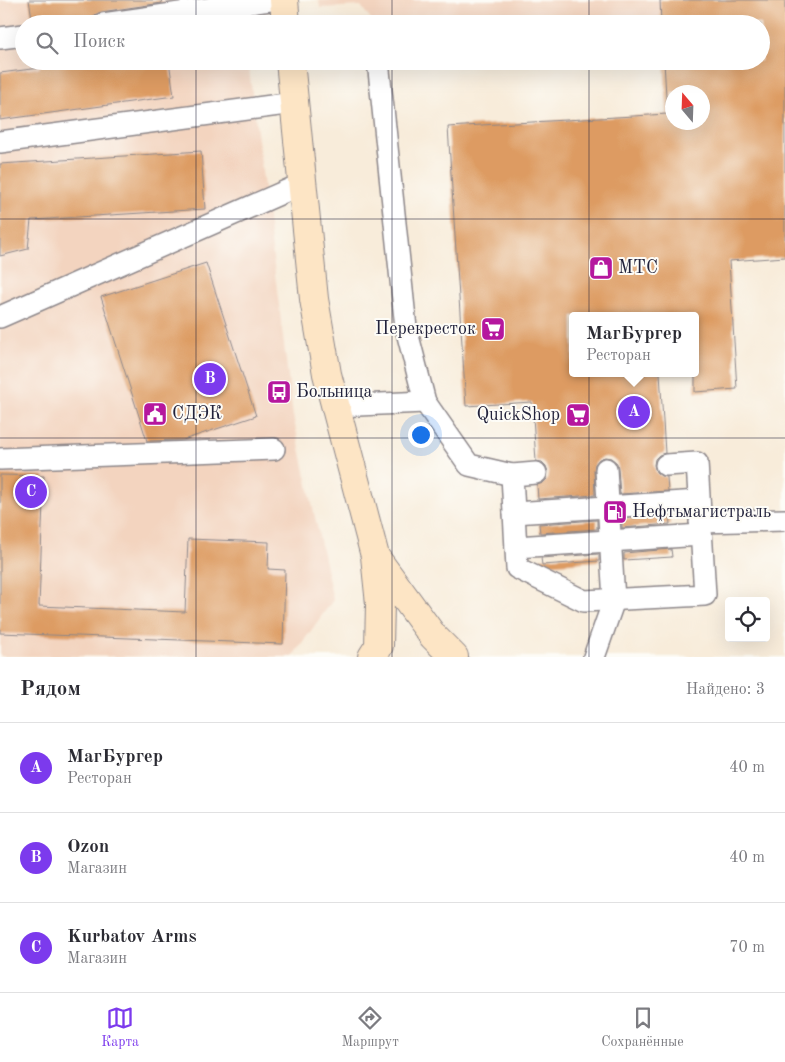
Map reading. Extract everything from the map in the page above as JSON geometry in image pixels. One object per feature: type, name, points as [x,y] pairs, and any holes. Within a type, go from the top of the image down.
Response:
[{"type":"main road","points":[[284,0],[285,15]]},
{"type":"main road","points":[[291,70],[318,324],[328,374],[375,556],[380,613],[379,646],[372,657]]},
{"type":"main road","points":[[375,556],[433,636],[454,657]]},
{"type":"lane","points":[[165,15],[270,0]]},
{"type":"lane","points":[[0,38],[15,36]]},
{"type":"lane","points":[[379,70],[406,328],[425,402],[469,465],[512,475],[536,473]]},
{"type":"lane","points":[[0,142],[294,103]]},
{"type":"lane","points":[[0,317],[302,184]]},
{"type":"lane","points":[[336,406],[425,402]]},
{"type":"lane","points":[[0,459],[274,449]]},
{"type":"lane","points":[[512,475],[517,568],[584,602],[705,595],[696,463],[666,465]]},
{"type":"lane","points":[[594,657],[614,600],[606,469]]},
{"type":"lane","points":[[514,513],[608,507],[700,519],[785,520]]},
{"type":"lane","points":[[516,547],[610,540],[700,519]]},
{"type":"shaded area","points":[[0,0],[241,0],[243,15],[15,15],[15,70],[249,70],[293,416],[333,600],[292,657],[0,656]]},
{"type":"shaded area","points":[[319,0],[785,0],[770,15],[368,15],[361,6],[320,8]]},
{"type":"building","points":[[29,0],[161,0],[162,3],[101,12],[95,15],[32,15]]},
{"type":"building","points":[[660,0],[785,0],[785,257],[729,261],[737,389],[695,392],[695,377],[699,377],[699,312],[569,312],[569,377],[660,377],[665,453],[655,459],[654,465],[656,472],[661,476],[667,477],[668,491],[620,494],[617,463],[611,458],[605,457],[599,459],[595,464],[595,495],[538,499],[537,485],[547,479],[548,472],[542,462],[536,461],[532,402],[466,406],[448,127],[665,114],[665,130],[710,130],[710,85],[665,85],[665,70],[770,70],[770,15],[661,15]]},
{"type":"building","points":[[24,70],[170,70],[174,96],[0,120],[0,73]]},
{"type":"building","points":[[201,151],[205,209],[31,220],[28,249],[0,256],[0,164]]},
{"type":"building","points":[[206,263],[256,416],[183,440],[147,441],[101,297]]},
{"type":"building","points":[[0,475],[44,476],[39,606],[185,612],[188,539],[269,542],[268,569],[285,570],[283,644],[0,633]]},
{"type":"building","points":[[669,515],[670,524],[622,528],[622,519]]},
{"type":"building","points":[[597,520],[597,529],[540,533],[539,524]]},
{"type":"building","points":[[671,549],[672,557],[624,560],[624,553]]},
{"type":"building","points":[[599,554],[599,561],[542,565],[541,558]]},
{"type":"place","name":"МТС","points":[[601,268]]},
{"type":"place","name":"Перекресток","points":[[493,329]]},
{"type":"place","name":"Ozon","points":[[210,379]]},
{"type":"place","name":"Больница","points":[[279,392]]},
{"type":"place","name":"МагБургер","points":[[634,412]]},
{"type":"place","name":"СДЭК","points":[[155,414]]},
{"type":"place","name":"QuickShop","points":[[578,415]]},
{"type":"place","name":"Kurbatov Arms","points":[[31,492]]},
{"type":"place","name":"Нефтьмагистраль","points":[[615,512]]}]
